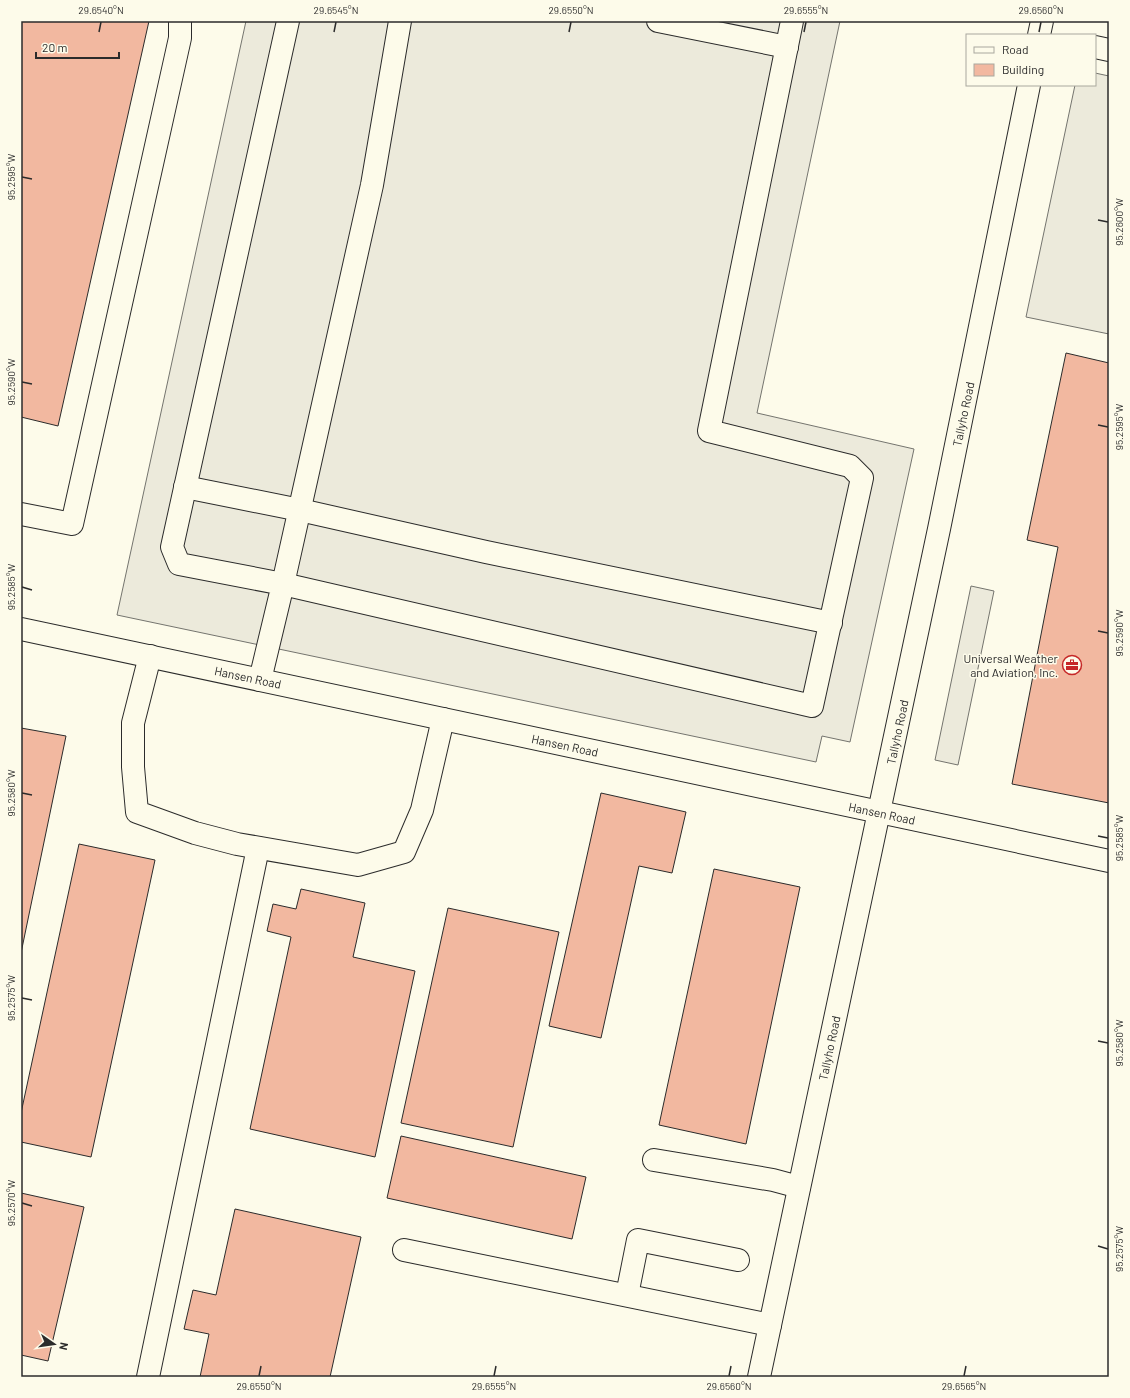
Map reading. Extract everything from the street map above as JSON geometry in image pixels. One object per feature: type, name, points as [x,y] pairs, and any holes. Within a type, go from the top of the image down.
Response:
[{"type":"street","points":[[21,514],[72,524],[180,38],[180,21]]},
{"type":"street","points":[[288,21],[172,547],[179,564],[283,584],[812,706],[862,478],[850,466],[709,431],[792,21]]},
{"type":"street","points":[[260,680],[300,510],[372,185],[400,21]]},
{"type":"street","points":[[658,21],[787,46]]},
{"type":"street","points":[[1040,34],[1042,21]]},
{"type":"street","points":[[1096,47],[1109,50]]},
{"type":"street","name":"Tallyho Road","points":[[759,1377],[943,514],[1029,86]]},
{"type":"street","points":[[185,487],[300,510],[486,552],[831,623]]},
{"type":"street","name":"Hansen Road","points":[[21,629],[1109,861]]},
{"type":"street","points":[[150,656],[133,723],[133,767],[137,812],[195,833],[258,848],[358,865],[404,852],[422,810],[443,719]]},
{"type":"street","points":[[148,1377],[258,848]]},
{"type":"street","points":[[654,1160],[773,1180],[799,1187]]},
{"type":"street","points":[[627,1295],[638,1240],[738,1260]]},
{"type":"street","points":[[404,1250],[770,1325]]},
{"type":"shaded area","points":[[246,21],[840,21],[757,413],[914,449],[850,742],[822,736],[816,762],[117,615]]},
{"type":"shaded area","points":[[1096,73],[1109,76],[1109,334],[1026,317],[1075,86],[1096,86]]},
{"type":"shaded area","points":[[971,586],[994,591],[958,765],[935,760]]},
{"type":"building","points":[[21,21],[149,21],[58,426],[21,417]]},
{"type":"building","name":"Universal Weather and Aviation, Inc.","points":[[1066,353],[1109,363],[1109,803],[1012,784],[1058,547],[1027,540]]},
{"type":"building","points":[[21,728],[66,736],[21,953]]},
{"type":"building","points":[[601,793],[686,812],[672,873],[639,866],[601,1038],[549,1026]]},
{"type":"building","points":[[79,844],[155,860],[91,1157],[21,1142],[21,1113]]},
{"type":"building","points":[[714,869],[800,887],[746,1144],[659,1125]]},
{"type":"building","points":[[301,889],[365,903],[353,957],[415,971],[375,1157],[250,1129],[291,937],[267,931],[273,904],[296,909]]},
{"type":"building","points":[[448,908],[559,932],[513,1147],[401,1123]]},
{"type":"building","points":[[401,1136],[586,1177],[572,1239],[387,1198]]},
{"type":"building","points":[[21,1193],[84,1207],[48,1361],[21,1355]]},
{"type":"building","points":[[235,1209],[361,1237],[330,1377],[200,1377],[209,1334],[184,1329],[193,1290],[216,1295]]},
{"type":"place","name":"Universal Weather and Aviation, Inc.","points":[[1072,665]]}]
